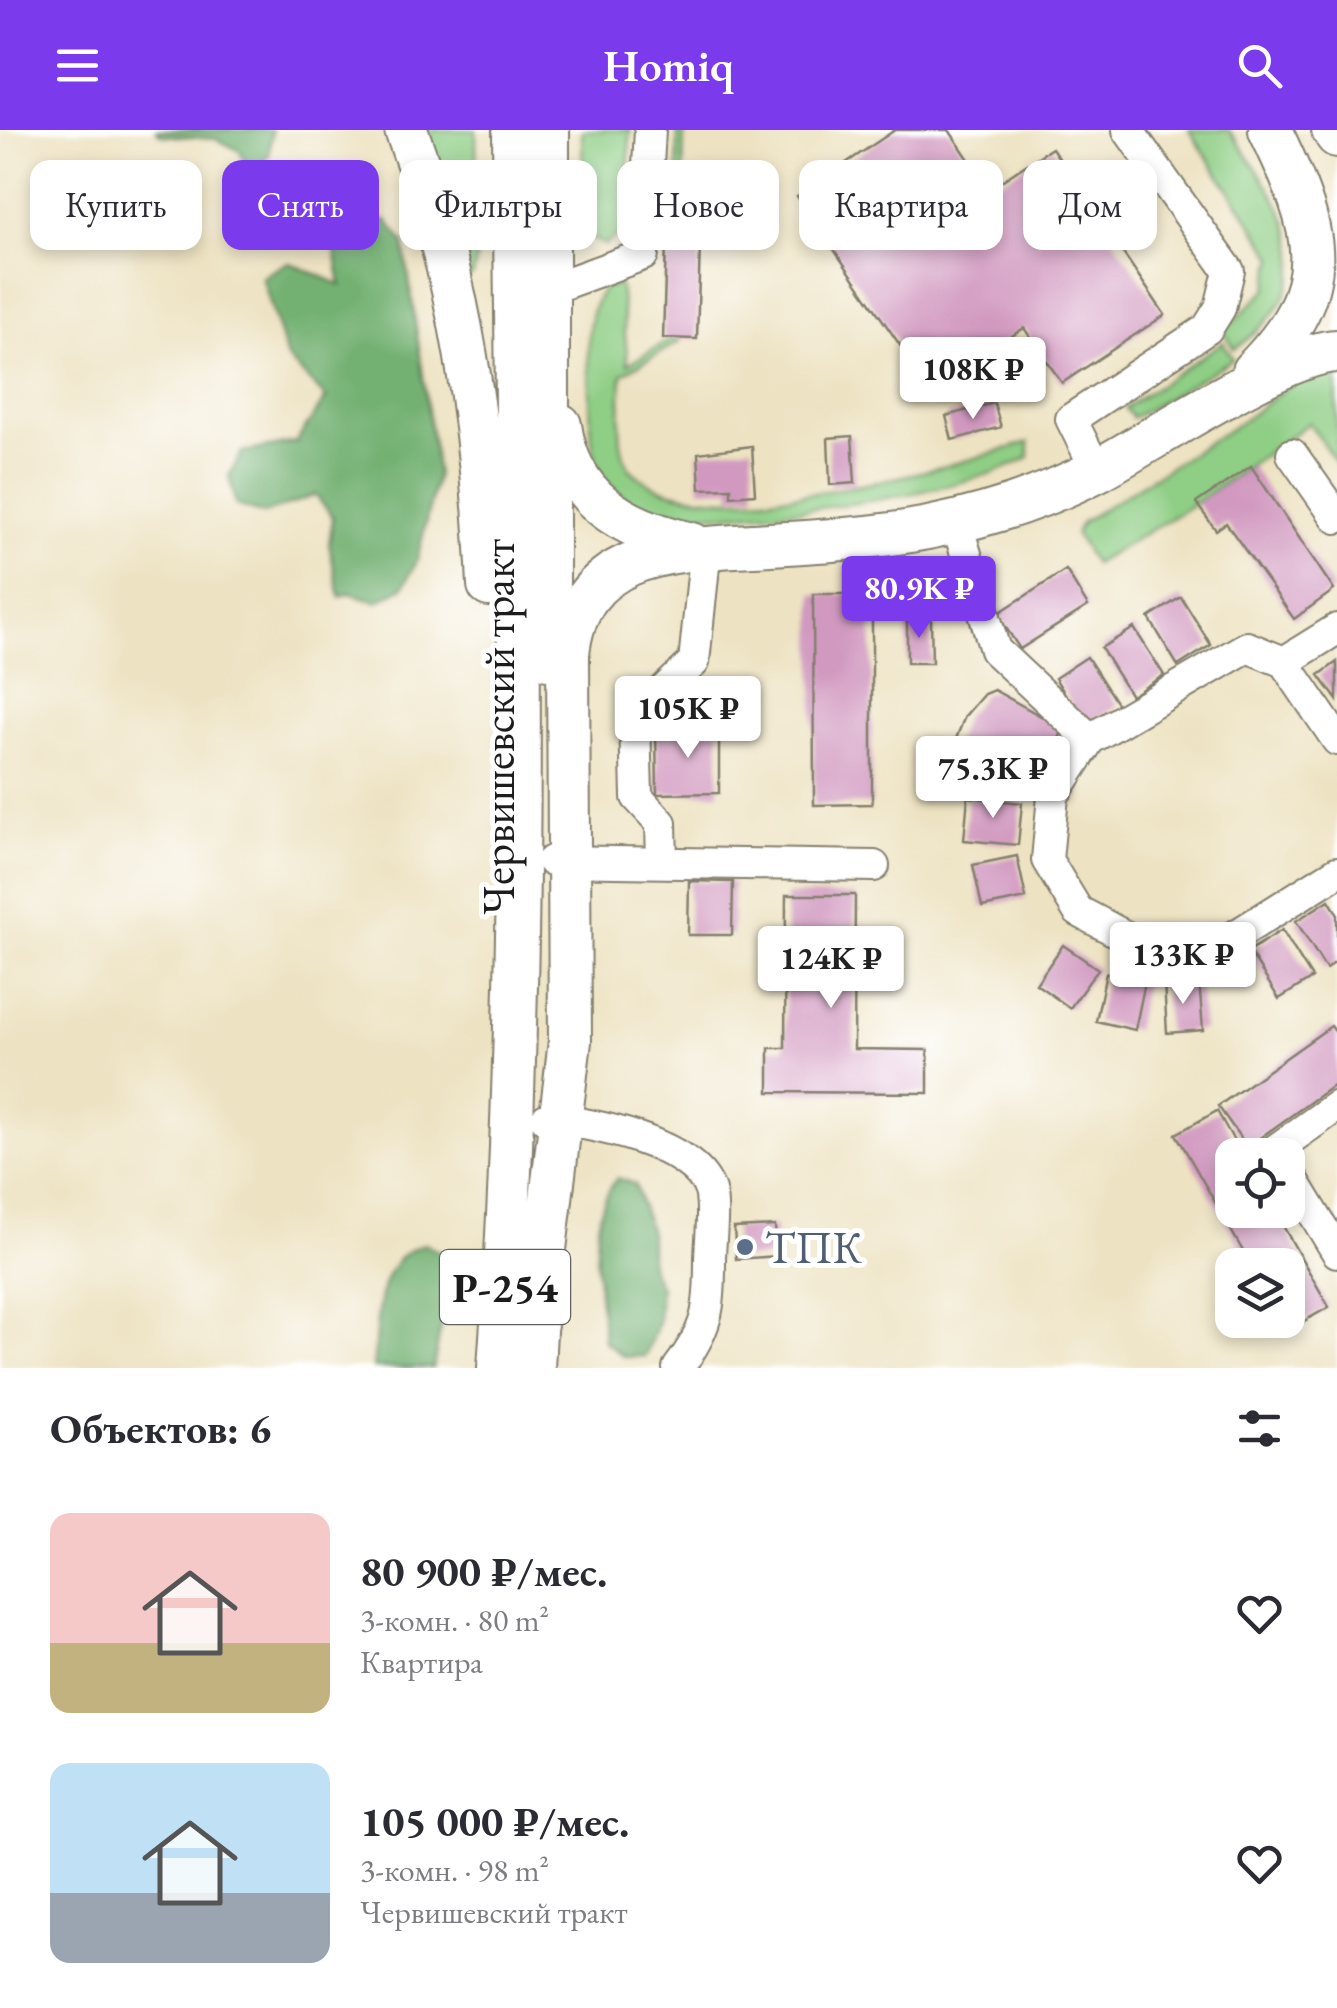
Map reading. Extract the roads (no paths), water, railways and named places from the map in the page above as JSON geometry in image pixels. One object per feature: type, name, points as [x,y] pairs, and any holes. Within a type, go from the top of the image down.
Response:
[{"type":"highway","points":[[406,130],[452,280],[485,494],[495,1015],[509,1206]]},
{"type":"highway","name":"Червишевский тракт","points":[[509,1206],[516,856],[514,130]]},
{"type":"highway","name":"Червишевский тракт","points":[[548,130],[546,290],[559,861]]},
{"type":"highway","points":[[1212,406],[1288,341],[1312,301],[1317,278],[1308,210],[1270,130]]},
{"type":"highway","points":[[1270,130],[1337,224]]},
{"type":"highway","points":[[547,336],[562,441],[581,486],[624,522],[706,548]]},
{"type":"highway","points":[[554,1119],[570,1041],[559,861],[568,665],[577,613],[590,591],[626,566],[672,551],[869,537],[956,522],[1029,501],[1096,471],[1299,360],[1337,351]]},
{"type":"highway","name":"Р-254","points":[[532,1368],[554,1119]]},
{"type":"highway","name":"Р-254","points":[[499,1368],[509,1206]]},
{"type":"lane","points":[[546,290],[643,255],[650,130]]},
{"type":"lane","points":[[1096,471],[1070,419],[1207,329],[1220,308],[1229,271],[1128,130]]},
{"type":"lane","points":[[1292,454],[1337,518]]},
{"type":"lane","points":[[956,522],[995,650],[1090,739]]},
{"type":"lane","points":[[662,862],[661,823],[637,797],[635,717],[694,662],[706,548]]},
{"type":"lane","points":[[1284,662],[1337,629]]},
{"type":"lane","points":[[1337,740],[1284,662],[1247,647],[1090,739],[1054,796],[1047,860],[1078,911],[1149,948],[1219,946],[1337,872]]},
{"type":"lane","points":[[559,861],[874,866]]},
{"type":"lane","points":[[1292,1138],[1337,1106]]},
{"type":"lane","points":[[554,1119],[589,1124],[668,1150],[693,1165],[710,1191],[710,1310],[700,1339],[678,1368]]},
{"type":"lane","points":[[1305,1199],[1337,1252]]},
{"type":"place","name":"ТПК","points":[[745,1247]]}]
